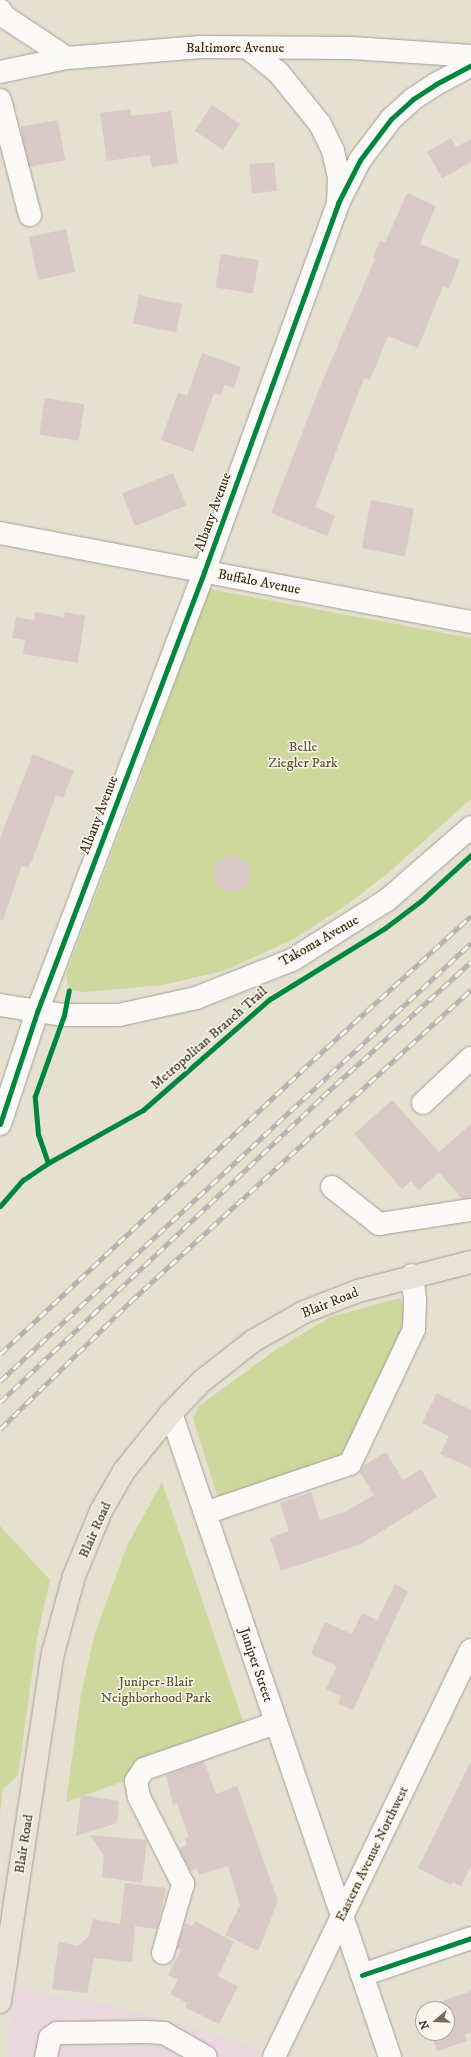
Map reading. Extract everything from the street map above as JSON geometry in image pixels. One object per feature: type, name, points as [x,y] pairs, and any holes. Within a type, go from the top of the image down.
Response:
[{"type":"main road","name":"Blair Road","points":[[0,2002],[53,1653],[74,1576],[101,1511],[124,1471],[171,1413],[202,1381],[253,1341],[304,1312],[358,1291],[471,1262]]},
{"type":"street","points":[[0,10],[5,17],[67,58]]},
{"type":"street","name":"Baltimore Avenue","points":[[0,72],[67,58],[201,47],[352,48],[471,56]]},
{"type":"street","name":"Albany Avenue","points":[[248,48],[278,72],[320,124],[334,158],[339,178],[338,203]]},
{"type":"street","name":"Albany Avenue","points":[[0,1124],[37,1012],[204,572],[338,203],[360,160],[391,119],[413,99],[436,84],[471,65]]},
{"type":"street","points":[[0,100],[30,216]]},
{"type":"street","name":"Buffalo Avenue","points":[[0,533],[471,622]]},
{"type":"street","name":"Takoma Avenue","points":[[0,1005],[64,1016],[119,1014],[196,998],[292,960],[387,900],[471,826]]},
{"type":"street","points":[[423,1103],[471,1058]]},
{"type":"street","points":[[332,1187],[379,1224],[471,1210]]},
{"type":"street","points":[[205,1513],[350,1464],[414,1329],[415,1299],[412,1276]]},
{"type":"street","name":"Juniper Street","points":[[171,1413],[275,1723],[390,2057]]},
{"type":"street","name":"Eastern Avenue Northwest","points":[[274,2057],[471,1650]]},
{"type":"street","points":[[163,1953],[183,1884],[139,1797],[136,1780],[144,1770],[275,1723]]},
{"type":"street","points":[[362,1975],[471,1938]]},
{"type":"street","points":[[46,2057],[50,2038],[57,2033],[137,2032],[164,2033],[206,2057]]},
{"type":"shaded area","points":[[15,1988],[112,2006],[189,2025],[259,2050],[255,2057],[6,2057]]},
{"type":"green space","name":"Belle Ziegler Park","points":[[209,589],[471,638],[471,799],[388,873],[348,904],[294,939],[223,971],[163,985],[85,992],[69,990],[66,974],[134,795]]},
{"type":"green space","points":[[400,1298],[407,1312],[400,1338],[346,1451],[324,1466],[218,1498],[193,1418],[199,1406],[274,1351],[330,1317]]},
{"type":"green space","name":"Juniper-Blair Neighborhood Park","points":[[162,1482],[248,1736],[66,1802],[81,1694],[95,1633],[127,1546]]},
{"type":"green space","points":[[0,1526],[50,1580],[37,1638],[18,1775],[3,1789],[0,1813]]},
{"type":"building","points":[[212,105],[240,124],[223,150],[195,131]]},
{"type":"building","points":[[130,109],[131,116],[171,111],[178,163],[152,167],[150,155],[107,161],[100,113]]},
{"type":"building","points":[[58,120],[65,160],[28,167],[21,127]]},
{"type":"building","points":[[451,138],[456,147],[471,139],[471,162],[442,178],[427,152]]},
{"type":"building","points":[[274,162],[277,191],[252,193],[249,165]]},
{"type":"building","points":[[407,193],[436,206],[420,244],[460,260],[449,289],[443,286],[418,348],[388,336],[370,380],[364,378],[315,507],[335,516],[327,536],[271,513],[322,382],[375,259],[373,258],[380,241],[385,243]]},
{"type":"building","points":[[66,229],[75,272],[38,280],[29,237]]},
{"type":"building","points":[[221,254],[259,260],[253,294],[216,288]]},
{"type":"building","points":[[139,295],[182,304],[176,333],[133,323]]},
{"type":"building","points":[[202,353],[241,367],[234,388],[225,385],[221,395],[214,393],[193,452],[161,440],[178,393],[187,396]]},
{"type":"building","points":[[45,398],[85,404],[79,441],[39,435]]},
{"type":"building","points":[[173,473],[186,505],[135,526],[122,494]]},
{"type":"building","points":[[371,500],[414,508],[405,556],[362,548]]},
{"type":"building","points":[[35,612],[64,617],[65,612],[85,616],[78,663],[23,654],[25,640],[12,638],[16,617],[34,620]]},
{"type":"building","points":[[33,754],[74,771],[63,798],[56,795],[33,858],[28,868],[22,865],[3,920],[0,920],[0,838]]},
{"type":"building","points":[[236,856],[245,861],[249,867],[249,881],[245,887],[236,892],[228,892],[219,887],[215,881],[214,870],[219,861],[225,857]]},
{"type":"building","points":[[392,1100],[439,1152],[471,1124],[471,1198],[462,1199],[439,1172],[419,1190],[411,1181],[402,1189],[354,1134]]},
{"type":"building","points":[[437,1393],[471,1410],[471,1468],[440,1454],[449,1436],[422,1423]]},
{"type":"building","points":[[386,1452],[403,1480],[421,1469],[437,1497],[361,1544],[281,1571],[270,1538],[289,1531],[280,1503],[311,1492],[320,1520],[345,1512],[374,1495],[360,1472],[363,1466]]},
{"type":"building","points":[[395,1584],[408,1591],[353,1710],[338,1703],[341,1696],[326,1689],[337,1666],[311,1654],[325,1622],[352,1634],[362,1613],[377,1620]]},
{"type":"building","points":[[204,1761],[216,1794],[237,1786],[278,1901],[258,1951],[225,1935],[240,1905],[228,1866],[199,1875],[197,1868],[190,1871],[179,1848],[187,1845],[185,1839],[189,1837],[177,1804],[173,1805],[166,1775]]},
{"type":"building","points":[[471,1761],[471,1866],[461,1886],[452,1882],[451,1885],[418,1868]]},
{"type":"building","points":[[81,1795],[119,1801],[117,1823],[76,1836]]},
{"type":"building","points":[[90,1835],[147,1840],[142,1883],[102,1877],[104,1856]]},
{"type":"building","points":[[125,1883],[166,1888],[157,1929],[135,1926],[132,1962],[94,1958],[87,1993],[52,1989],[59,1942],[78,1946],[89,1936],[93,1919],[120,1924]]},
{"type":"building","points":[[195,1921],[234,1942],[218,1976],[238,1986],[219,2024],[185,2007],[187,2003],[170,1994],[178,1980],[168,1975],[181,1950],[177,1948],[185,1923],[192,1926]]},
{"type":"building","points":[[471,1991],[471,2032],[465,2035],[467,2041],[437,2051],[434,2041],[455,2041],[455,2001],[442,2001]]},
{"type":"railway","points":[[0,1354],[300,1072],[471,916]]},
{"type":"railway","points":[[0,1381],[471,943]]},
{"type":"railway","points":[[0,1402],[322,1097],[471,962]]},
{"type":"railway","points":[[0,1429],[130,1302],[471,990]]},
{"type":"cycle path","points":[[0,1124],[37,1012],[204,572],[338,203],[360,160],[391,119],[413,99],[436,84],[471,65]]},
{"type":"cycle path","name":"Metropolitan Branch Trail","points":[[0,1206],[23,1180],[48,1163],[143,1110],[270,999],[385,928],[422,900],[471,855]]},
{"type":"cycle path","points":[[48,1163],[38,1134],[35,1096],[64,1015],[69,990]]},
{"type":"cycle path","points":[[362,1975],[471,1938]]}]
